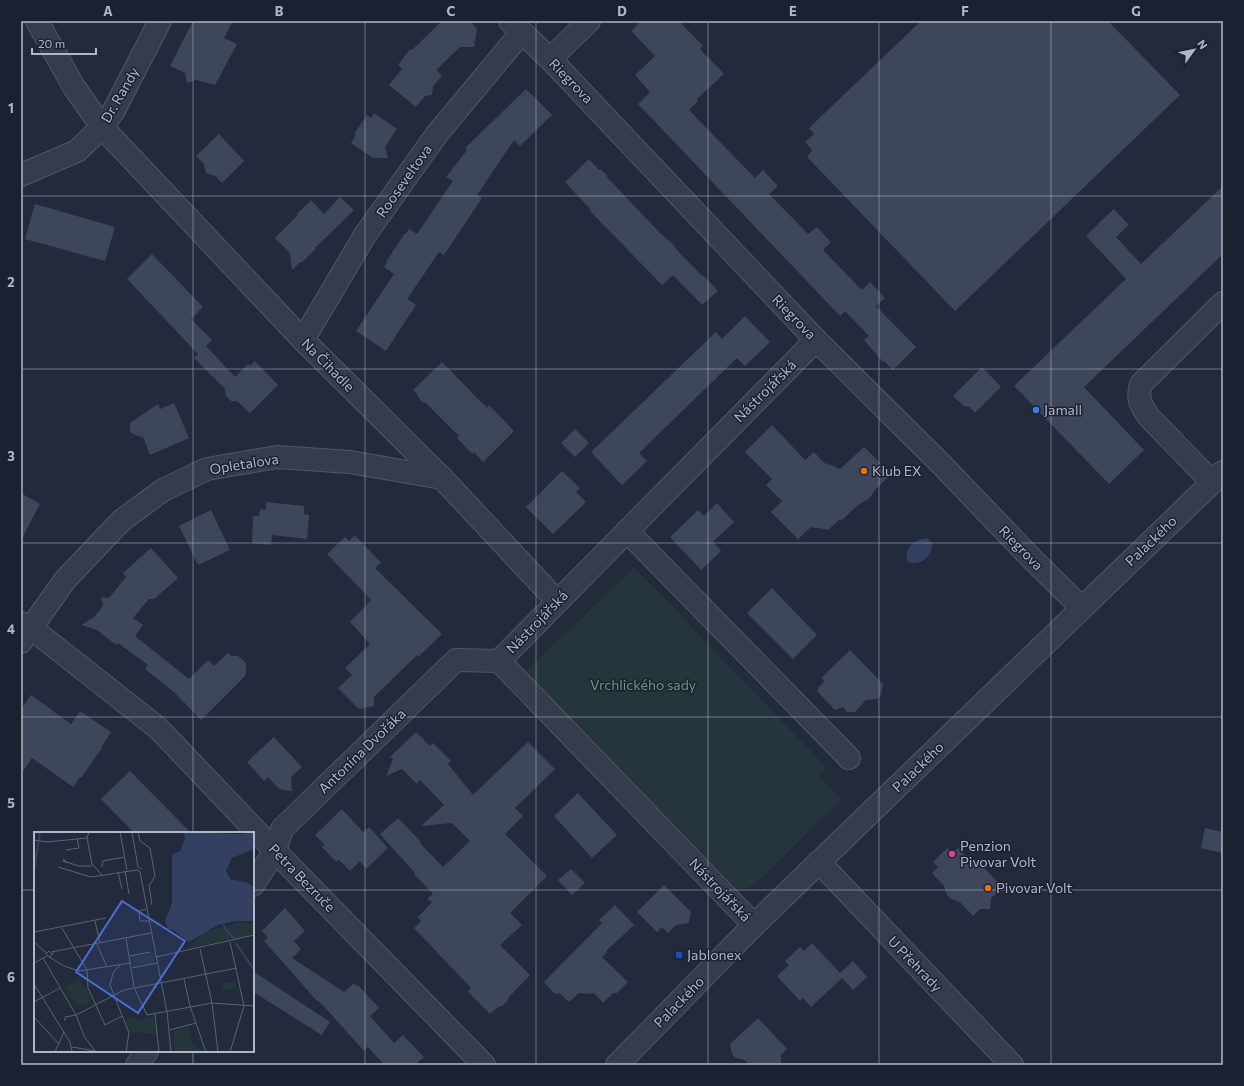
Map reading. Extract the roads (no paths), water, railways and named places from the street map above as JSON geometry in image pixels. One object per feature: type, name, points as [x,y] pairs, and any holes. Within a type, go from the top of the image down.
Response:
[{"type":"street","name":"Na Čihadle","points":[[37,21],[74,88],[102,127],[303,340],[442,478],[557,602]]},
{"type":"street","name":"Dr. Randy","points":[[21,175],[77,151],[102,127],[114,112],[160,21]]},
{"type":"street","points":[[550,59],[589,21]]},
{"type":"street","name":"Riegrova","points":[[516,27],[550,59],[816,340],[941,464],[1034,561],[1082,608]]},
{"type":"street","name":"Rooseveltova","points":[[303,340],[370,229],[437,134],[516,27]]},
{"type":"street","points":[[1218,477],[1148,416],[1141,405],[1138,395],[1141,384],[1223,304]]},
{"type":"street","name":"Nástrojářská","points":[[754,925],[499,661],[816,340]]},
{"type":"street","name":"Opletalova","points":[[24,631],[65,580],[121,521],[163,490],[207,469],[277,457],[350,462],[442,478]]},
{"type":"street","name":"Palackého","points":[[617,1065],[754,925],[1218,477]]},
{"type":"street","points":[[628,531],[849,758]]},
{"type":"street","name":"Petra Bezruče","points":[[24,631],[158,728],[275,851],[484,1065]]},
{"type":"street","name":"Antonína Dvořáka","points":[[254,883],[275,851],[282,829],[456,660],[499,661]]},
{"type":"street","name":"U Přehrady","points":[[819,862],[1012,1065]]},
{"type":"street","points":[[137,1065],[146,1052]]},
{"type":"water","points":[[927,538],[932,543],[932,548],[928,556],[921,562],[908,562],[907,553],[910,546],[917,541]]},
{"type":"place","name":"Jamall","points":[[1036,410]]},
{"type":"place","name":"Klub EX","points":[[864,471]]},
{"type":"place","name":"Penzion Pivovar Volt","points":[[952,854]]},
{"type":"place","name":"Pivovar Volt","points":[[988,888]]},
{"type":"place","name":"Jablonex","points":[[679,955]]},
{"type":"park label","name":"Vrchlického sady","points":[[643,685]]}]
